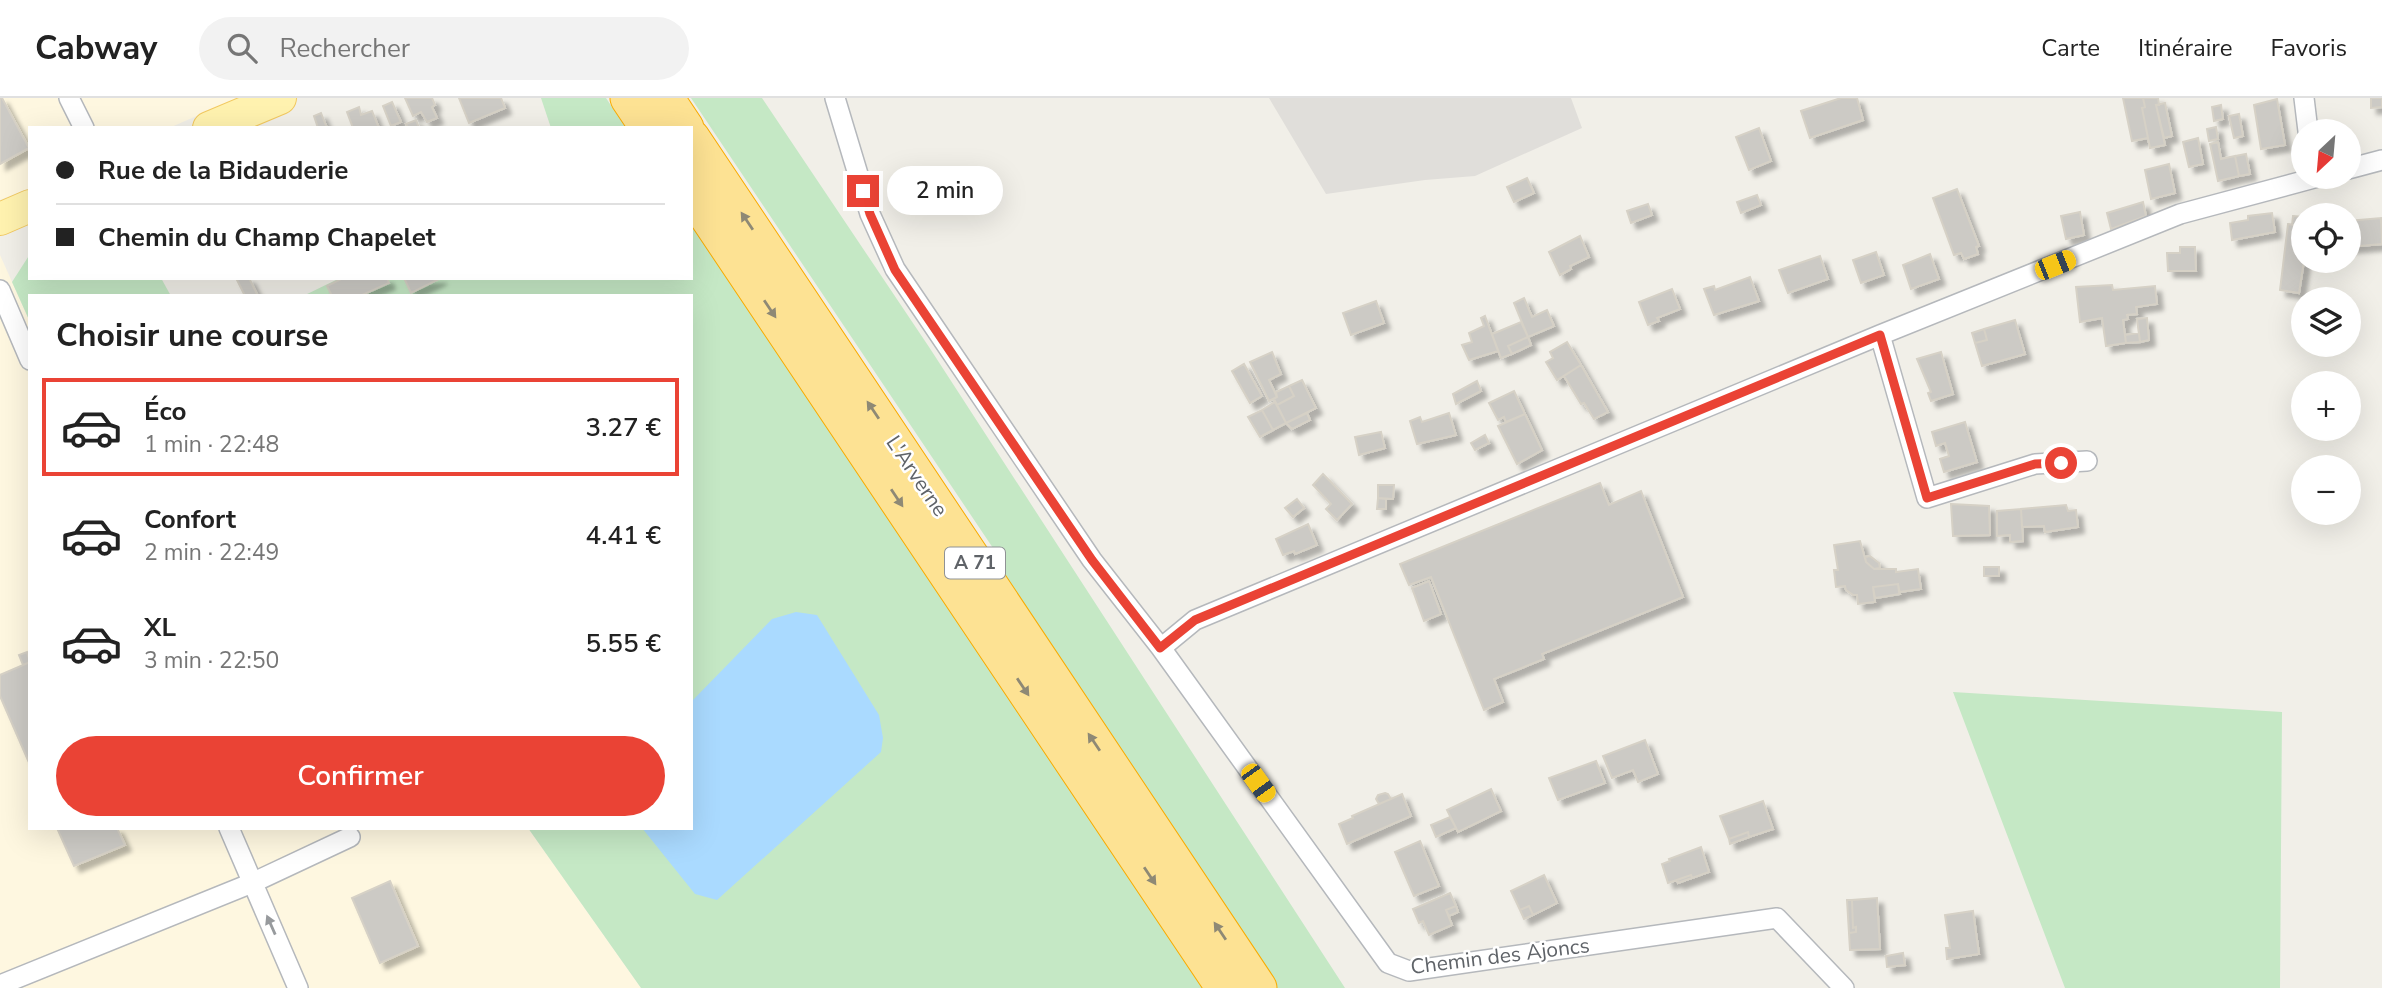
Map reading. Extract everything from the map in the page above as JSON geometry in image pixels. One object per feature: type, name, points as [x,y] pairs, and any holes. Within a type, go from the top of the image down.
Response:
[{"type":"highway","points":[[629,98],[648,126]]},
{"type":"highway","points":[[665,98],[684,126]]},
{"type":"highway","name":"L'Arverne","points":[[693,141],[1258,988]]},
{"type":"highway","name":"L'Arverne","points":[[693,194],[1225,988]]},
{"type":"main road","points":[[214,126],[280,98]]},
{"type":"main road","points":[[0,219],[28,206]]},
{"type":"street","points":[[69,98],[83,126]]},
{"type":"street","points":[[835,98],[870,214],[895,270],[1092,560],[1160,648],[1195,620],[1880,335],[2180,214],[2291,183]]},
{"type":"street","points":[[2304,98],[2307,119]]},
{"type":"street","points":[[2361,166],[2382,160]]},
{"type":"street","points":[[0,290],[28,355]]},
{"type":"street","points":[[1880,335],[1927,498],[2035,464],[2087,460]]},
{"type":"street","name":"Chemin des Ajoncs","points":[[1160,648],[1388,963],[1409,971],[1777,918],[1844,988]]},
{"type":"street","points":[[230,830],[298,988]]},
{"type":"street","points":[[0,985],[252,883],[349,837]]},
{"type":"shaded area","points":[[0,98],[238,98],[174,126],[28,126],[28,189],[0,200]]},
{"type":"shaded area","points":[[1269,98],[1571,98],[1582,128],[1475,176],[1326,194]]},
{"type":"shaded area","points":[[0,255],[28,318],[28,830],[529,830],[641,988],[0,988]]},
{"type":"green space","points":[[541,98],[606,98],[625,126],[550,126]]},
{"type":"green space","points":[[691,98],[762,98],[929,347],[1345,988],[641,988],[529,830],[693,830],[693,294],[307,294],[336,280],[693,280],[693,228],[790,371],[999,557]]},
{"type":"green space","points":[[28,257],[28,280],[162,280],[170,294],[28,294],[28,318],[12,282]]},
{"type":"green space","points":[[1953,692],[2282,712],[2280,988],[2065,988]]},
{"type":"water","points":[[796,612],[817,615],[879,715],[883,738],[881,752],[717,900],[695,894],[644,830],[693,830],[693,700],[772,619]]},
{"type":"building","points":[[0,98],[2,98],[28,149],[0,164]]},
{"type":"building","points":[[405,98],[432,98],[435,105],[432,107],[437,118],[427,122],[421,112],[413,116]]},
{"type":"building","points":[[459,98],[501,98],[505,108],[469,123]]},
{"type":"building","points":[[1841,98],[1857,98],[1863,120],[1810,138],[1801,111]]},
{"type":"building","points":[[2123,98],[2143,98],[2145,107],[2142,108],[2148,138],[2132,141]]},
{"type":"building","points":[[2143,98],[2158,98],[2159,105],[2156,105],[2165,145],[2150,148],[2142,108],[2145,107]]},
{"type":"building","points":[[2371,98],[2382,98],[2382,107],[2371,108]]},
{"type":"building","points":[[2277,99],[2285,145],[2261,149],[2254,105]]},
{"type":"building","points":[[392,102],[401,122],[391,126],[383,106]]},
{"type":"building","points":[[2165,103],[2172,136],[2164,138],[2156,105]]},
{"type":"building","points":[[2221,105],[2223,119],[2214,121],[2212,107]]},
{"type":"building","points":[[359,107],[361,115],[372,111],[378,126],[352,126],[347,112]]},
{"type":"building","points":[[321,113],[326,126],[317,126],[314,116]]},
{"type":"building","points":[[2239,114],[2243,136],[2234,138],[2229,116]]},
{"type":"building","points":[[416,120],[418,126],[407,126],[406,124]]},
{"type":"building","points":[[2216,127],[2218,139],[2209,141],[2207,129]]},
{"type":"building","points":[[1759,128],[1771,161],[1749,170],[1736,137]]},
{"type":"building","points":[[2198,138],[2203,164],[2189,167],[2183,142]]},
{"type":"building","points":[[2218,142],[2221,159],[2235,156],[2239,176],[2218,181],[2210,144]]},
{"type":"building","points":[[2246,154],[2250,174],[2239,176],[2235,156]]},
{"type":"building","points":[[2169,164],[2175,193],[2151,199],[2145,170]]},
{"type":"building","points":[[1527,178],[1534,193],[1514,202],[1507,187]]},
{"type":"building","points":[[1957,189],[1979,246],[1976,247],[1978,254],[1964,259],[1961,253],[1954,255],[1933,198]]},
{"type":"building","points":[[1757,195],[1761,205],[1741,213],[1737,202]]},
{"type":"building","points":[[2143,202],[2146,216],[2111,229],[2107,213]]},
{"type":"building","points":[[1648,204],[1652,215],[1631,223],[1627,211]]},
{"type":"building","points":[[2080,212],[2084,235],[2066,239],[2061,216]]},
{"type":"building","points":[[2272,213],[2275,232],[2232,240],[2230,223],[2248,220],[2248,216]]},
{"type":"building","points":[[2381,218],[2382,244],[2361,246],[2361,220]]},
{"type":"building","points":[[2288,224],[2291,224],[2291,273],[2302,273],[2300,287],[2291,287],[2291,292],[2280,290]]},
{"type":"building","points":[[1580,236],[1589,257],[1570,266],[1571,269],[1560,275],[1549,252]]},
{"type":"building","points":[[2180,247],[2195,247],[2196,271],[2168,271],[2167,253],[2180,253]]},
{"type":"building","points":[[1876,252],[1884,275],[1861,283],[1853,260]]},
{"type":"building","points":[[1930,254],[1939,279],[1911,289],[1903,265]]},
{"type":"building","points":[[1820,256],[1828,279],[1788,293],[1779,270]]},
{"type":"building","points":[[1750,277],[1759,301],[1714,315],[1704,289],[1714,286],[1715,290]]},
{"type":"building","points":[[237,280],[250,280],[257,294],[244,294]]},
{"type":"building","points":[[339,280],[388,280],[389,283],[364,294],[331,294],[327,286]]},
{"type":"building","points":[[405,280],[437,280],[411,293]]},
{"type":"building","points":[[2112,285],[2113,290],[2155,286],[2157,304],[2136,307],[2137,314],[2127,315],[2128,319],[2123,320],[2126,343],[2106,346],[2102,318],[2080,322],[2076,287]]},
{"type":"building","points":[[1672,289],[1680,309],[1657,318],[1659,321],[1648,325],[1639,302]]},
{"type":"building","points":[[1524,298],[1532,317],[1547,310],[1554,326],[1528,337],[1514,303]]},
{"type":"building","points":[[1376,301],[1384,323],[1351,335],[1343,313]]},
{"type":"building","points":[[1485,316],[1498,351],[1469,360],[1462,345],[1472,342],[1469,333],[1484,326],[1481,318]]},
{"type":"building","points":[[2147,318],[2149,340],[2140,342],[2137,319]]},
{"type":"building","points":[[2015,320],[2025,354],[1982,366],[1975,343],[1987,340],[1984,329]]},
{"type":"building","points":[[1521,322],[1528,337],[1508,346],[1512,354],[1501,358],[1492,334]]},
{"type":"building","points":[[1984,329],[1987,340],[1975,343],[1972,333]]},
{"type":"building","points":[[2139,333],[2140,342],[2126,343],[2125,335]]},
{"type":"building","points":[[1528,337],[1531,345],[1512,354],[1508,346]]},
{"type":"building","points":[[1567,342],[1581,365],[1557,380],[1546,362],[1553,358],[1550,352]]},
{"type":"building","points":[[1272,352],[1281,374],[1269,380],[1277,397],[1269,401],[1250,362]]},
{"type":"building","points":[[1941,352],[1953,394],[1931,401],[1928,393],[1931,392],[1917,359]]},
{"type":"building","points":[[1244,364],[1262,396],[1250,403],[1232,371]]},
{"type":"building","points":[[1581,365],[1608,412],[1594,419],[1564,376]]},
{"type":"building","points":[[1302,380],[1316,408],[1286,423],[1277,405],[1294,396],[1289,386]]},
{"type":"building","points":[[1477,381],[1481,391],[1456,404],[1453,394]]},
{"type":"building","points":[[1289,386],[1294,396],[1277,405],[1274,399],[1277,397],[1276,392]]},
{"type":"building","points":[[1514,391],[1525,414],[1506,422],[1504,417],[1498,420],[1489,403]]},
{"type":"building","points":[[1275,402],[1286,423],[1273,430],[1262,410]]},
{"type":"building","points":[[1262,410],[1273,430],[1260,437],[1248,417]]},
{"type":"building","points":[[1307,413],[1310,420],[1292,429],[1286,423]]},
{"type":"building","points":[[1449,413],[1456,435],[1417,444],[1410,421],[1420,417],[1422,422]]},
{"type":"building","points":[[1525,414],[1542,450],[1517,464],[1498,426]]},
{"type":"building","points":[[1965,422],[1977,462],[1944,472],[1940,459],[1949,456],[1945,443],[1936,446],[1932,432]]},
{"type":"building","points":[[1381,432],[1385,448],[1359,455],[1355,437]]},
{"type":"building","points":[[1485,435],[1489,443],[1475,450],[1471,443]]},
{"type":"building","points":[[1323,474],[1352,504],[1337,520],[1326,509],[1331,504],[1313,485]]},
{"type":"building","points":[[1600,483],[1609,505],[1641,491],[1683,597],[1542,654],[1544,659],[1494,679],[1503,702],[1484,710],[1431,577],[1409,585],[1400,564]]},
{"type":"building","points":[[1378,485],[1394,485],[1393,499],[1378,498]]},
{"type":"building","points":[[1378,498],[1386,499],[1386,509],[1377,509]]},
{"type":"building","points":[[1297,499],[1304,508],[1293,517],[1285,508]]},
{"type":"building","points":[[1951,504],[1989,506],[1990,535],[1953,536]]},
{"type":"building","points":[[2066,505],[2068,511],[2076,510],[2078,527],[2045,532],[2044,526],[2022,527],[2021,509]]},
{"type":"building","points":[[2021,509],[2023,541],[2010,542],[2010,535],[1997,536],[1997,511]]},
{"type":"building","points":[[1308,524],[1317,545],[1295,554],[1294,551],[1283,555],[1276,539]]},
{"type":"building","points":[[1860,541],[1866,562],[1874,569],[1896,569],[1896,572],[1918,569],[1921,589],[1899,592],[1898,584],[1873,587],[1875,602],[1858,604],[1857,595],[1846,590],[1845,586],[1836,587],[1834,570],[1838,570],[1834,545]]},
{"type":"building","points":[[1870,556],[1879,563],[1880,568],[1874,569],[1866,562],[1865,557]]},
{"type":"building","points":[[1984,567],[1999,567],[1999,576],[1984,576]]},
{"type":"building","points":[[1429,581],[1441,614],[1424,621],[1412,588]]},
{"type":"building","points":[[1898,584],[1900,594],[1875,598],[1873,587]]},
{"type":"building","points":[[27,652],[28,663],[23,665],[19,655]]},
{"type":"building","points":[[28,663],[28,760],[0,696],[0,675]]},
{"type":"building","points":[[1645,740],[1658,774],[1638,782],[1633,770],[1612,778],[1603,756]]},
{"type":"building","points":[[1596,761],[1605,783],[1558,800],[1549,778]]},
{"type":"building","points":[[1491,789],[1501,811],[1458,832],[1447,810]]},
{"type":"building","points":[[1385,793],[1391,799],[1379,804],[1376,799],[1378,795]]},
{"type":"building","points":[[1402,794],[1411,816],[1347,844],[1339,824]]},
{"type":"building","points":[[1763,801],[1773,829],[1749,837],[1748,832],[1729,839],[1720,816]]},
{"type":"building","points":[[1450,817],[1456,828],[1436,837],[1431,825]]},
{"type":"building","points":[[58,830],[118,830],[125,845],[74,866]]},
{"type":"building","points":[[1748,832],[1749,837],[1730,844],[1729,839]]},
{"type":"building","points":[[1420,841],[1439,886],[1414,896],[1395,852]]},
{"type":"building","points":[[1701,847],[1709,872],[1668,883],[1662,864]]},
{"type":"building","points":[[1544,875],[1557,903],[1533,915],[1529,906],[1520,910],[1511,891]]},
{"type":"building","points":[[1691,875],[1692,878],[1678,883],[1677,880]]},
{"type":"building","points":[[390,881],[418,946],[380,963],[352,898]]},
{"type":"building","points":[[1450,893],[1456,906],[1446,910],[1452,925],[1429,935],[1423,921],[1419,923],[1413,909]]},
{"type":"building","points":[[1877,898],[1880,949],[1850,950],[1849,933],[1856,932],[1856,927],[1853,928],[1852,900]]},
{"type":"building","points":[[1847,900],[1852,900],[1853,928],[1856,927],[1856,932],[1849,933]]},
{"type":"building","points":[[1456,906],[1458,912],[1449,916],[1446,910]]},
{"type":"building","points":[[1529,906],[1533,915],[1524,919],[1520,910]]},
{"type":"building","points":[[1973,911],[1979,954],[1947,959],[1946,948],[1950,948],[1945,915]]},
{"type":"building","points":[[1903,953],[1905,965],[1887,967],[1886,956]]},
{"type":"route","points":[[863,191],[870,214],[895,270],[1092,560],[1160,648],[1195,620],[1880,335],[1927,498],[2035,464],[2061,463]]}]
